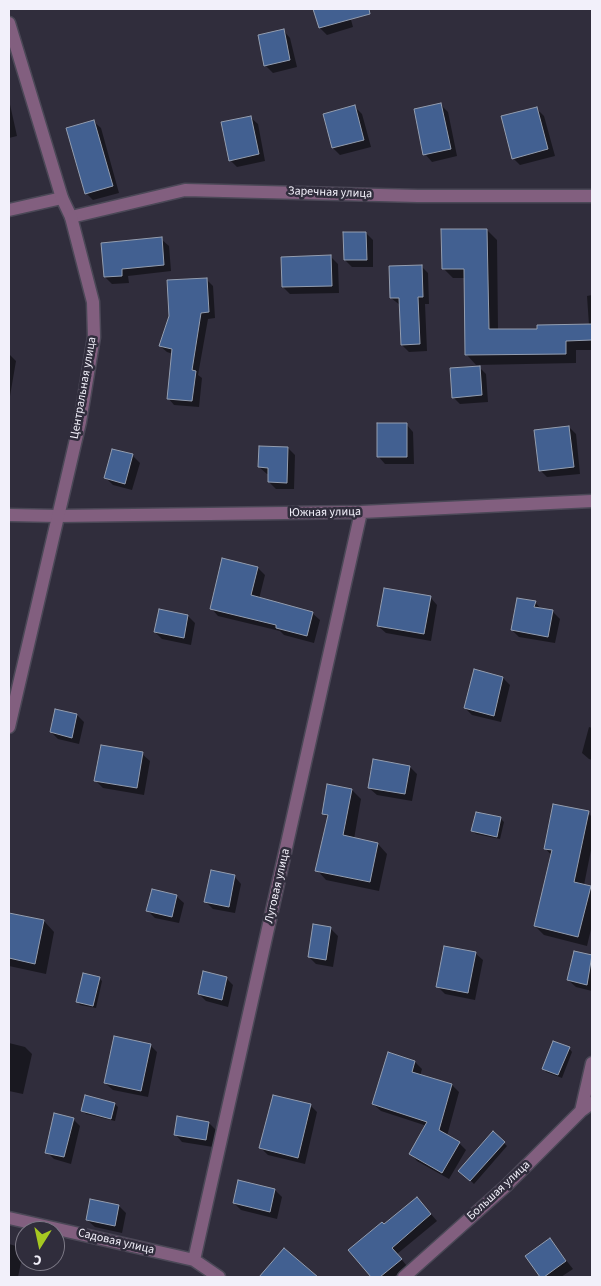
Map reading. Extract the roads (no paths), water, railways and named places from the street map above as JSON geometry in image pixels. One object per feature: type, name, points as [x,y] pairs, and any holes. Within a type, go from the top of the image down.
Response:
[{"type":"street","name":"Центральная улица","points":[[9,24],[62,198],[71,217],[93,302],[94,337],[80,422],[9,727]]},
{"type":"street","name":"Заречная улица","points":[[71,217],[185,190],[418,196],[592,196]]},
{"type":"street","points":[[9,210],[62,198]]},
{"type":"street","name":"Южная улица","points":[[9,515],[361,512],[592,500]]},
{"type":"street","name":"Луговая улица","points":[[194,1260],[361,512]]},
{"type":"street","points":[[581,1111],[592,1063]]},
{"type":"street","name":"Большая улица","points":[[404,1277],[506,1186],[581,1111],[592,1103]]},
{"type":"street","name":"Садовая улица","points":[[9,1218],[194,1260],[219,1277]]}]
